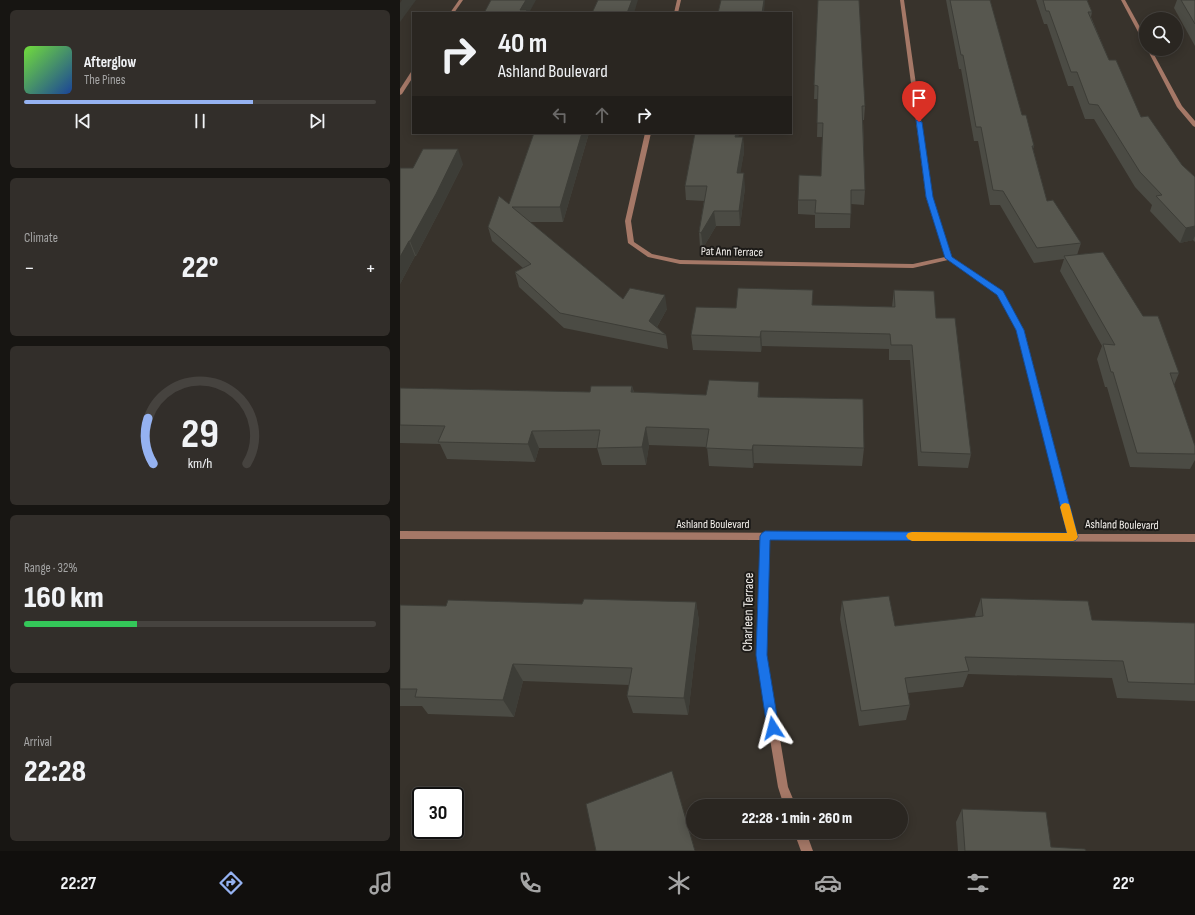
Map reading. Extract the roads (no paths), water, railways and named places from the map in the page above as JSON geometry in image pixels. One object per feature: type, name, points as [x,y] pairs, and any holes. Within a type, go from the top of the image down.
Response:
[{"type":"street","points":[[453,12],[460,0]]},
{"type":"street","points":[[676,12],[679,0]]},
{"type":"street","points":[[902,0],[929,197],[949,258],[1000,293],[1020,330],[1073,537]]},
{"type":"street","points":[[1123,0],[1139,30]]},
{"type":"street","points":[[1153,56],[1180,106],[1195,125]]},
{"type":"street","points":[[400,93],[412,75]]},
{"type":"street","name":"Pat Ann Terrace","points":[[648,134],[628,221],[631,244],[650,256],[680,262],[913,266],[949,258]]},
{"type":"street","name":"Ashland Boulevard","points":[[400,535],[1195,538]]},
{"type":"street","name":"Charleen Terrace","points":[[765,536],[761,655],[783,787],[787,799]]},
{"type":"street","points":[[803,839],[807,851]]}]
